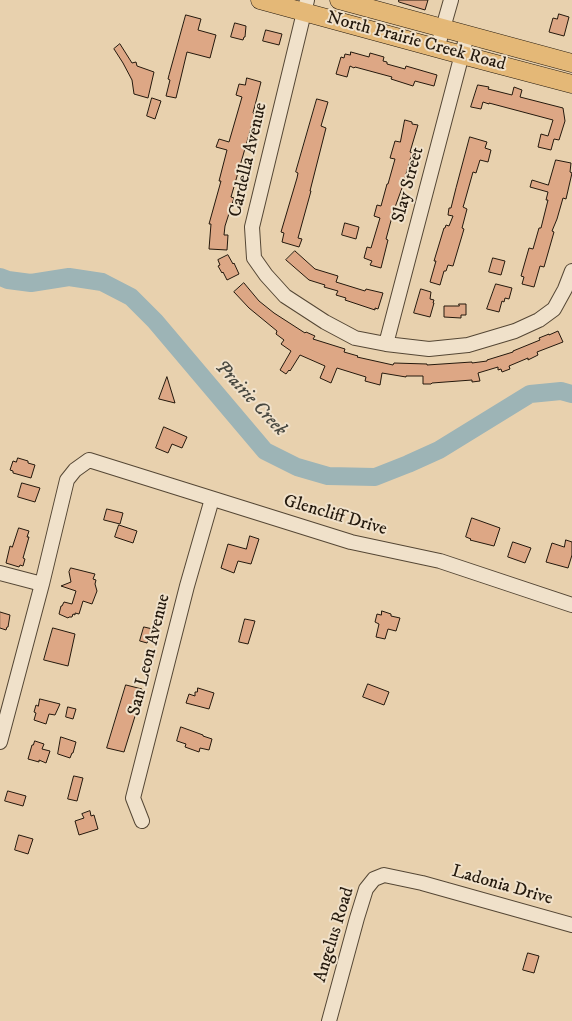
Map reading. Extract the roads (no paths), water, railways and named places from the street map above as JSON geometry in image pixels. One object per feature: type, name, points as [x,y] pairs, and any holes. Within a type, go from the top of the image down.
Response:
[{"type":"main road","name":"North Prairie Creek Road","points":[[260,0],[300,5],[437,49],[572,84]]},
{"type":"main road","name":"North Prairie Creek Road","points":[[339,0],[572,64]]},
{"type":"street","points":[[437,49],[451,0]]},
{"type":"street","name":"Cardella Avenue","points":[[300,5],[252,227],[254,258],[284,296],[325,322],[355,338],[429,349],[468,345],[516,331],[539,320],[554,309],[572,272]]},
{"type":"street","name":"Slay Street","points":[[386,344],[467,35]]},
{"type":"street","name":"Glencliff Drive","points":[[42,584],[67,480],[74,470],[89,460],[351,542],[440,561],[572,605]]},
{"type":"street","name":"San Leon Avenue","points":[[142,821],[133,798],[187,586],[212,499]]},
{"type":"street","points":[[0,573],[42,584],[0,742]]},
{"type":"street","name":"Angelus Road","points":[[329,1021],[366,890],[374,879],[384,875],[422,883]]},
{"type":"street","name":"Ladonia Drive","points":[[422,883],[572,925]]},
{"type":"waterway","name":"Prairie Creek","points":[[0,277],[31,283],[69,277],[102,282],[131,297],[155,321],[265,451],[297,467],[328,476],[375,477],[439,450],[530,394],[561,391],[572,394]]}]
